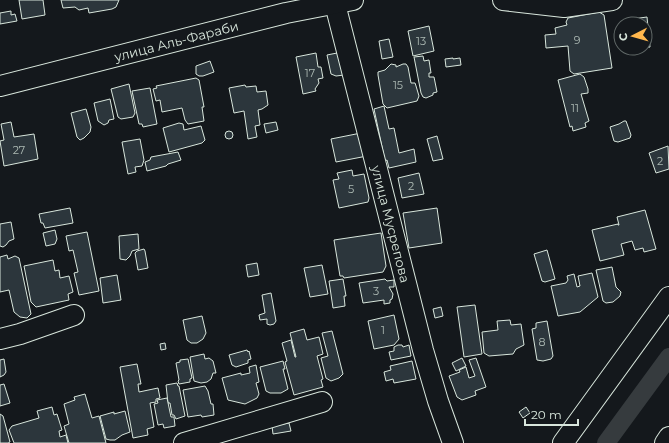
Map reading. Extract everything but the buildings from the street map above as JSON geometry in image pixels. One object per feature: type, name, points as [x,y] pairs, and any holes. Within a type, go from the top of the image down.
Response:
[{"type":"street","points":[[503,0],[564,7],[612,0]]},
{"type":"street","name":"улица Аль-Фараби","points":[[0,86],[286,14],[344,2]]},
{"type":"street","name":"улица Мусрепова","points":[[344,2],[424,350],[438,401],[453,443]]},
{"type":"street","points":[[563,443],[669,296]]},
{"type":"street","points":[[0,339],[20,334],[74,315]]},
{"type":"street","points":[[184,443],[322,402]]},
{"type":"street","points":[[665,443],[669,437]]},
{"type":"waterway","points":[[606,443],[669,357]]}]
